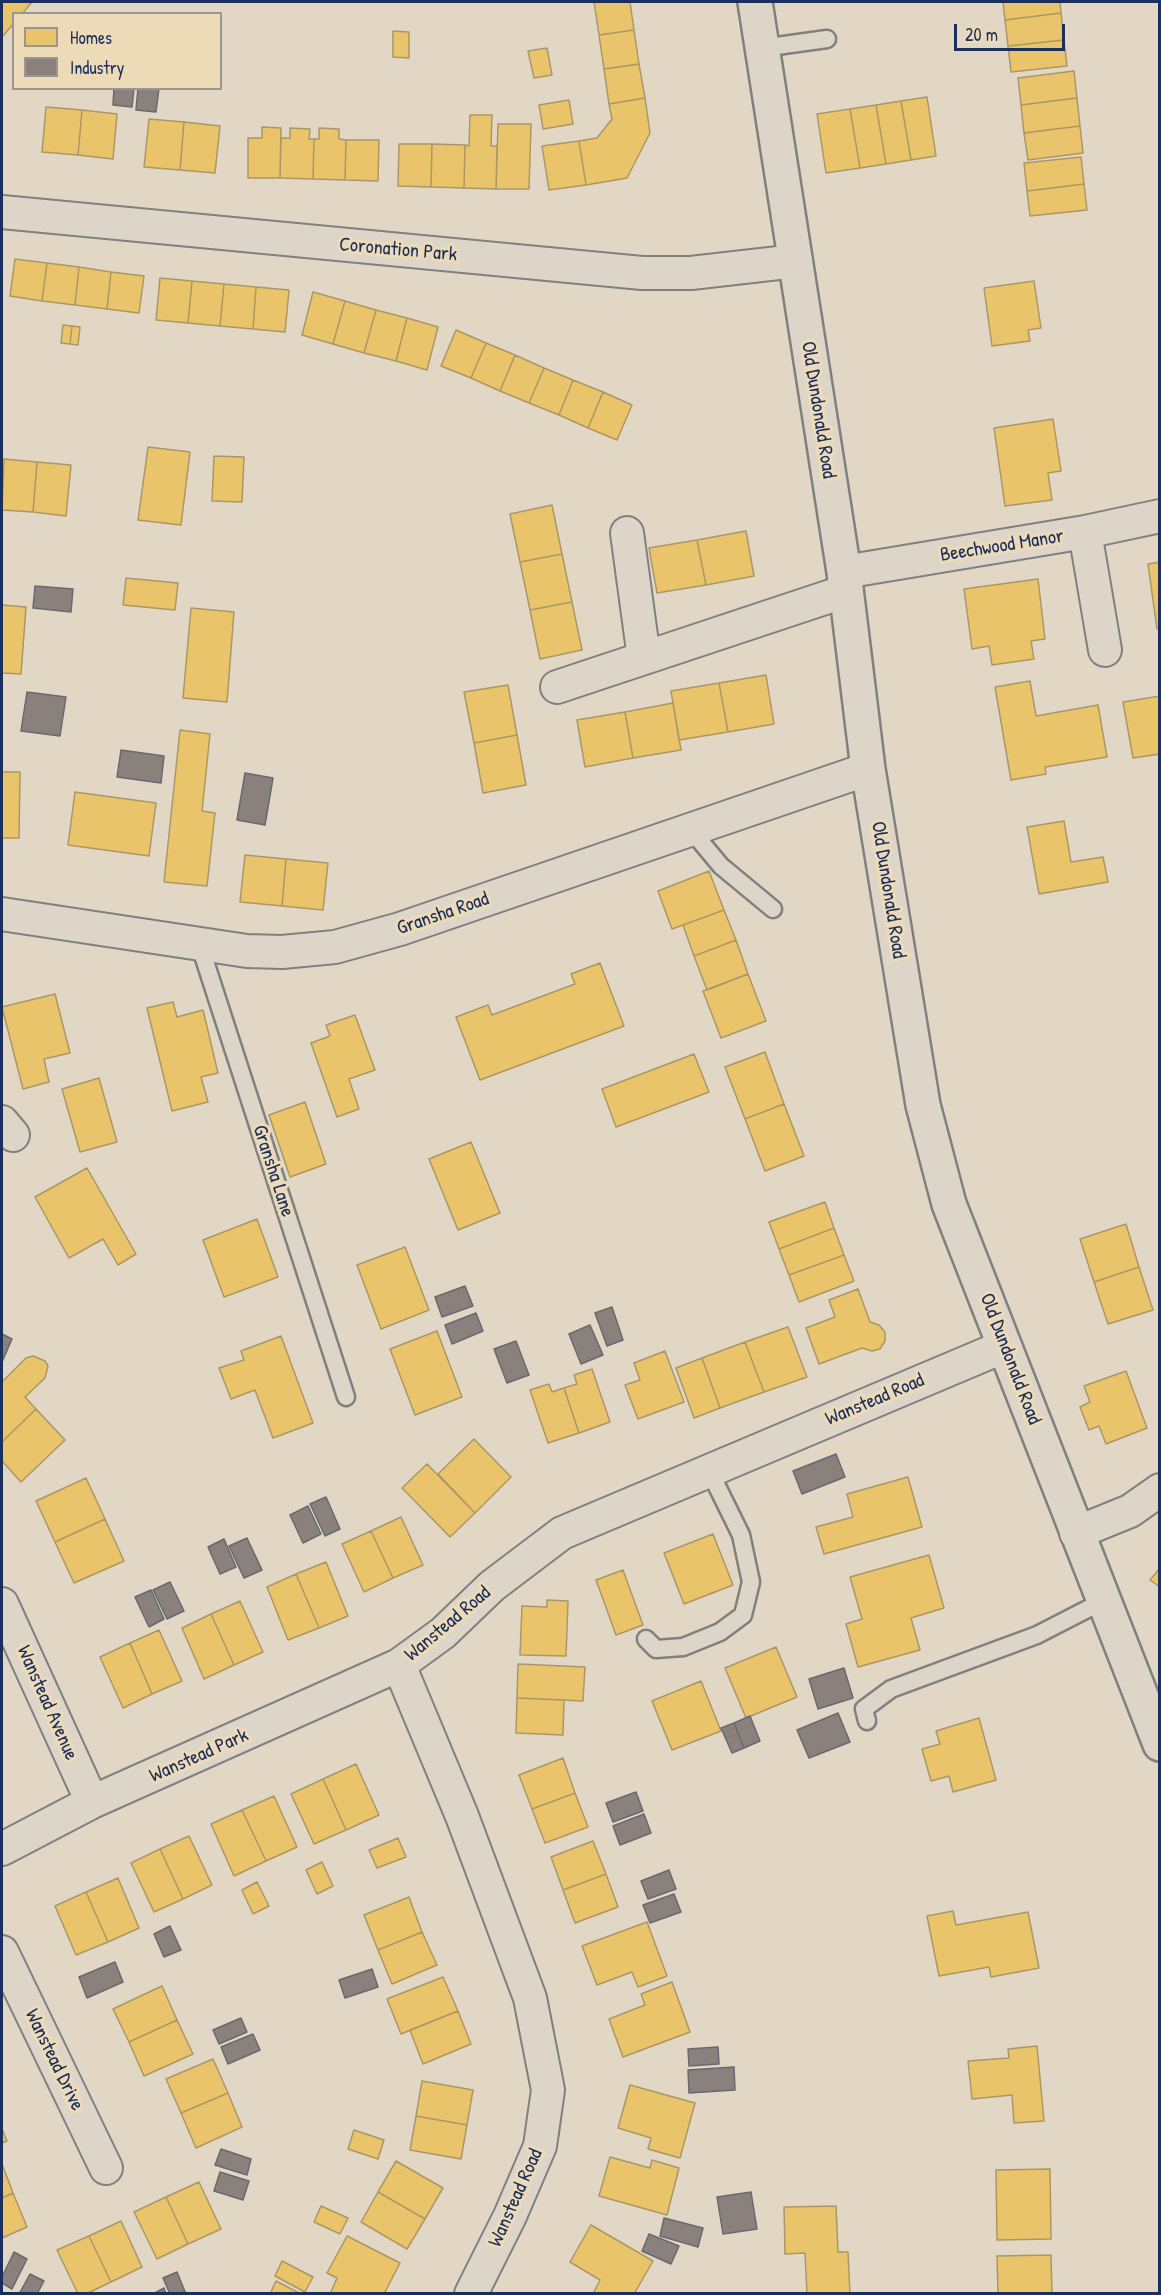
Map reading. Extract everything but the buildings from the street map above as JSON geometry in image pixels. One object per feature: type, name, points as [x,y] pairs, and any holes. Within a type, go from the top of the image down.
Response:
[{"type":"street","name":"Old Dundonald Road","points":[[755,2],[845,582],[868,769],[922,1105],[949,1204],[1160,1744]]},
{"type":"street","name":"Coronation Park","points":[[2,212],[642,273],[691,273],[795,261]]},
{"type":"street","name":"Beechwood Manor","points":[[557,687],[644,658],[845,582],[1160,516]]},
{"type":"street","points":[[1085,532],[1105,650]]},
{"type":"street","points":[[627,533],[644,658]]},
{"type":"street","name":"Gransha Road","points":[[2,914],[200,946],[282,952],[335,947],[400,929],[868,769]]},
{"type":"street","name":"Wanstead Road","points":[[471,2294],[510,2216],[540,2146],[548,2090],[530,1998],[462,1816],[399,1665],[443,1633],[492,1586],[562,1533],[1005,1346]]},
{"type":"street","points":[[1076,1533],[1130,1511],[1160,1490]]},
{"type":"street","name":"Wanstead Avenue","points":[[2,1604],[92,1802]]},
{"type":"street","name":"Wanstead Park","points":[[2,1849],[92,1802],[399,1665]]},
{"type":"street","name":"Wanstead Drive","points":[[2,1952],[106,2168]]},
{"type":"lane","points":[[762,48],[827,39]]},
{"type":"lane","points":[[691,830],[721,866],[773,909]]},
{"type":"lane","name":"Gransha Lane","points":[[200,946],[346,1397]]},
{"type":"lane","points":[[646,1639],[656,1649],[683,1647],[720,1632],[743,1615],[751,1582],[741,1535],[709,1470]]},
{"type":"lane","points":[[867,1721],[864,1709],[891,1689],[1037,1635],[1103,1601]]}]
